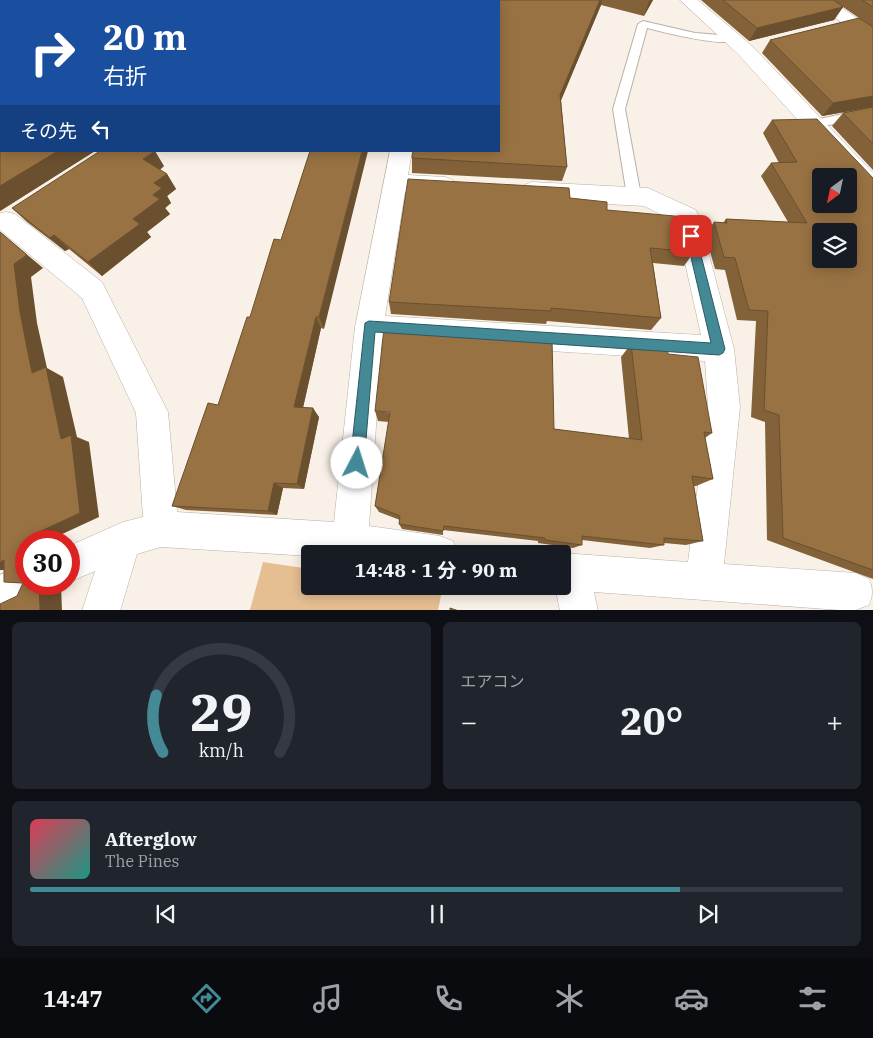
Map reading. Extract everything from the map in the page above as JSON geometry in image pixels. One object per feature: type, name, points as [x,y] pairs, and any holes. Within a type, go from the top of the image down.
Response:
[{"type":"street","points":[[688,0],[746,45],[814,124],[873,188]]},
{"type":"street","points":[[819,0],[873,37]]},
{"type":"street","points":[[834,27],[852,23]]},
{"type":"street","points":[[350,541],[369,327],[401,152]]},
{"type":"street","points":[[395,183],[465,187]]},
{"type":"street","points":[[505,189],[648,197],[687,216],[719,349],[724,407],[704,581]]},
{"type":"street","points":[[9,219],[92,290],[152,412],[161,529]]},
{"type":"street","points":[[369,327],[719,349]]},
{"type":"street","points":[[80,559],[123,540],[161,529],[350,541],[378,545]]},
{"type":"street","points":[[101,610],[123,540]]},
{"type":"street","points":[[571,572],[856,592]]},
{"type":"street","points":[[571,585],[579,610]]},
{"type":"street","points":[[0,594],[15,587]]},
{"type":"lane","points":[[634,196],[619,109],[643,24],[746,45]]},
{"type":"lane","points":[[814,124],[873,112]]},
{"type":"shaded area","points":[[263,562],[301,568],[301,595],[441,595],[438,610],[250,610]]},
{"type":"building","points":[[500,0],[600,0],[560,95],[567,167],[412,158],[413,152],[500,152]]},
{"type":"building","points":[[723,0],[834,0],[843,7],[757,28]]},
{"type":"building","points":[[862,0],[873,0],[873,7]]},
{"type":"building","points":[[859,18],[873,27],[873,96],[833,103],[770,40]]},
{"type":"building","points":[[873,107],[873,144],[843,113]]},
{"type":"building","points":[[817,119],[873,178],[873,570],[783,538],[779,415],[764,410],[768,311],[749,310],[735,258],[724,257],[714,222],[727,223],[726,219],[807,223],[771,163],[797,162],[772,120]]},
{"type":"building","points":[[0,152],[56,152],[0,186]]},
{"type":"building","points":[[98,152],[154,152],[143,159],[167,174],[154,183],[162,188],[153,195],[160,199],[133,219],[140,224],[88,262],[54,235],[50,238],[12,208]]},
{"type":"building","points":[[310,152],[362,152],[319,317],[316,317],[294,407],[313,408],[297,484],[274,483],[268,511],[172,506],[208,403],[218,405],[247,317],[250,317],[274,239],[281,240]]},
{"type":"building","points":[[408,179],[569,188],[570,198],[607,202],[607,210],[686,217],[694,252],[650,248],[661,318],[551,308],[551,311],[389,302]]},
{"type":"building","points":[[0,232],[27,255],[14,264],[20,312],[32,373],[46,367],[61,439],[71,435],[80,513],[43,530],[15,530],[15,583],[4,582],[4,560],[0,562]]},
{"type":"building","points":[[384,328],[552,339],[554,429],[642,440],[631,344],[667,347],[668,354],[698,357],[712,433],[704,432],[713,479],[692,476],[703,541],[664,538],[664,545],[582,536],[582,545],[545,540],[545,538],[444,526],[443,531],[399,524],[400,516],[375,506],[390,412],[375,411]]},
{"type":"building","points":[[17,595],[39,595],[40,610],[0,610],[0,604]]},
{"type":"route","points":[[357,463],[369,327],[719,349],[691,236]]}]
